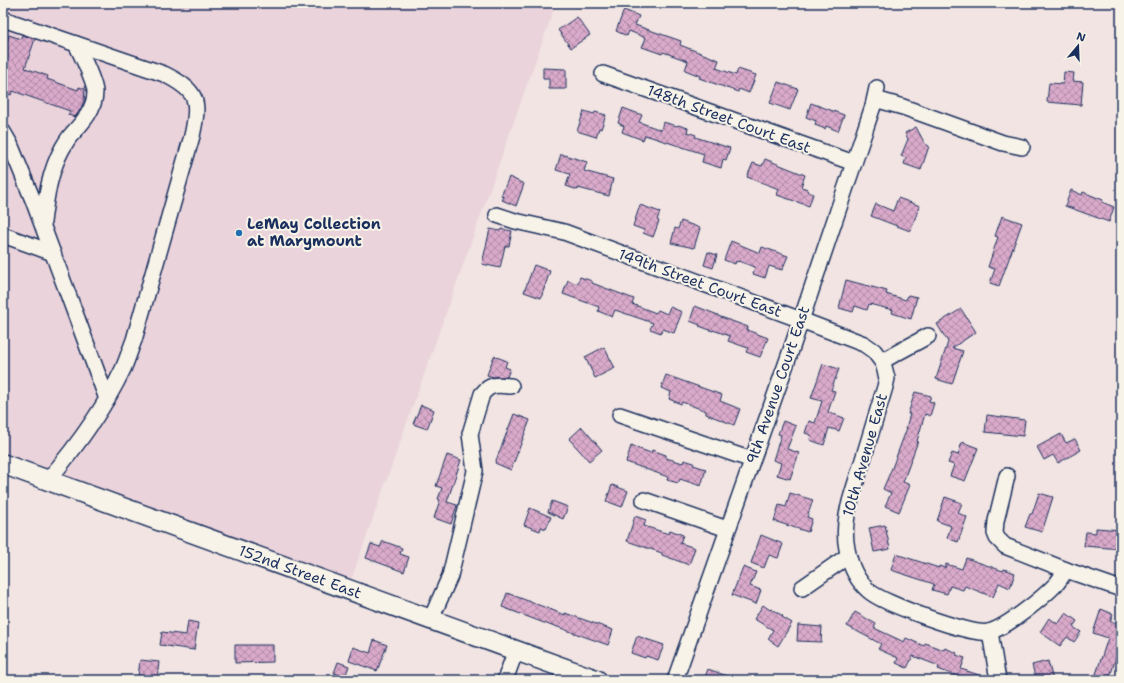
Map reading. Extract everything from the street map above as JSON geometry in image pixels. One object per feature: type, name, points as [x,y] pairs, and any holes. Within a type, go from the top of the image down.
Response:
[{"type":"main road","name":"152nd Street East","points":[[3,464],[597,680]]},
{"type":"street","points":[[3,19],[164,74],[179,81],[189,91],[195,99],[197,108],[192,136],[134,340],[123,368],[107,399],[81,438],[48,480]]},
{"type":"street","points":[[42,225],[46,199],[54,167],[61,150],[71,134],[81,125],[88,115],[95,96],[95,86],[76,44]]},
{"type":"street","name":"148th Street Court East","points":[[603,74],[854,163]]},
{"type":"street","name":"9th Avenue Court East","points":[[675,680],[801,320],[876,93],[903,107],[1003,143],[1022,147]]},
{"type":"street","points":[[3,132],[10,144],[53,253],[107,399]]},
{"type":"street","name":"149th Street Court East","points":[[497,215],[515,221],[564,232],[801,320],[864,344],[874,351],[880,358]]},
{"type":"street","points":[[3,235],[53,253]]},
{"type":"street","points":[[880,358],[928,336]]},
{"type":"street","name":"10th Avenue East","points":[[880,358],[887,378],[885,388],[846,517],[845,526],[846,547],[856,576],[870,592],[891,603],[961,628],[984,633],[990,632]]},
{"type":"street","points":[[431,619],[450,576],[475,471],[470,434],[482,394],[492,385],[511,386]]},
{"type":"street","points":[[620,415],[752,460]]},
{"type":"street","points":[[1007,476],[996,521],[995,533],[997,538],[1005,546],[1066,570],[1121,589]]},
{"type":"street","points":[[644,500],[727,529]]},
{"type":"street","points":[[802,588],[848,556]]},
{"type":"street","points":[[998,680],[990,632],[1003,626],[1038,600],[1058,583],[1066,570]]},
{"type":"street","points":[[505,680],[516,650]]},
{"type":"shaded area","name":"LeMay Collection at Marymount","points":[[3,3],[556,3],[351,580],[346,589],[3,464]]},
{"type":"building","points":[[624,10],[639,16],[635,25],[681,41],[680,45],[719,60],[716,68],[736,75],[738,69],[756,75],[749,93],[739,89],[738,92],[699,78],[700,76],[685,70],[688,61],[663,52],[662,54],[642,47],[646,38],[629,31],[627,36],[616,31]]},
{"type":"building","points":[[577,17],[590,35],[571,48],[558,30]]},
{"type":"building","points":[[9,35],[21,39],[22,35],[35,39],[25,68],[48,76],[47,79],[78,90],[79,87],[85,89],[84,101],[75,117],[68,115],[70,111],[13,91],[11,95],[3,92],[3,52]]},
{"type":"building","points":[[543,68],[566,69],[566,89],[549,89],[549,79],[543,79]]},
{"type":"building","points":[[1064,72],[1074,73],[1073,81],[1083,82],[1081,105],[1047,102],[1049,83],[1063,84]]},
{"type":"building","points":[[778,82],[798,89],[790,110],[770,103]]},
{"type":"building","points":[[811,103],[844,115],[838,131],[826,126],[825,129],[815,125],[816,121],[806,117]]},
{"type":"building","points":[[623,108],[642,115],[639,122],[661,130],[663,122],[678,125],[688,128],[687,132],[696,135],[695,137],[730,148],[726,160],[723,159],[721,168],[702,162],[704,154],[645,135],[643,140],[622,132],[624,126],[618,123]]},
{"type":"building","points":[[584,111],[606,115],[601,129],[599,128],[596,137],[577,131]]},
{"type":"building","points":[[916,127],[925,144],[929,146],[921,170],[904,164],[906,158],[901,156],[908,139],[905,133]]},
{"type":"building","points":[[561,154],[587,162],[584,171],[613,179],[609,196],[566,186],[570,174],[556,170]]},
{"type":"building","points":[[765,159],[805,175],[801,187],[808,189],[807,191],[813,194],[809,206],[777,195],[779,189],[747,177],[753,163],[762,166]]},
{"type":"building","points":[[509,177],[524,184],[516,206],[502,200],[504,197],[501,196]]},
{"type":"building","points":[[1071,190],[1082,195],[1083,192],[1103,200],[1102,202],[1114,207],[1109,222],[1065,206]]},
{"type":"building","points":[[898,198],[920,206],[910,231],[871,216],[876,204],[893,211]]},
{"type":"building","points":[[640,205],[660,212],[657,220],[659,221],[653,237],[643,233],[644,230],[633,226]]},
{"type":"building","points":[[1002,216],[1022,223],[999,286],[990,283],[995,269],[988,267],[998,237],[995,236]]},
{"type":"building","points":[[681,221],[700,228],[694,248],[671,243],[675,228],[678,229]]},
{"type":"building","points":[[490,229],[512,231],[509,246],[505,246],[500,268],[482,264]]},
{"type":"building","points":[[731,241],[760,253],[762,247],[788,256],[782,270],[769,266],[765,278],[753,274],[755,267],[738,261],[736,261],[735,264],[724,260]]},
{"type":"building","points":[[708,252],[717,255],[713,268],[704,265]]},
{"type":"building","points":[[534,265],[550,271],[541,298],[524,292]]},
{"type":"building","points":[[580,277],[634,299],[632,304],[656,313],[658,310],[667,314],[670,307],[682,312],[674,333],[663,329],[661,333],[650,329],[653,323],[615,310],[612,317],[598,311],[599,307],[563,294],[568,280],[577,284]]},
{"type":"building","points":[[846,280],[887,291],[886,294],[906,300],[908,295],[917,297],[911,319],[892,313],[893,310],[869,304],[867,310],[855,306],[853,312],[839,308]]},
{"type":"building","points":[[695,306],[748,327],[747,330],[768,338],[760,357],[746,352],[748,348],[728,341],[730,336],[699,326],[700,325],[690,321]]},
{"type":"building","points":[[961,309],[976,332],[952,348],[963,351],[952,384],[936,379],[948,342],[937,324]]},
{"type":"building","points":[[604,347],[615,368],[595,378],[585,357]]},
{"type":"building","points":[[494,356],[507,361],[505,367],[510,369],[507,377],[493,377],[487,375]]},
{"type":"building","points":[[823,364],[839,369],[831,390],[835,391],[828,412],[844,418],[839,431],[829,428],[824,445],[810,440],[811,435],[805,433],[809,421],[815,423],[822,401],[811,398]]},
{"type":"building","points":[[666,375],[722,395],[720,401],[740,409],[734,425],[706,414],[706,411],[669,399],[671,392],[661,388]]},
{"type":"building","points":[[915,392],[931,396],[929,401],[934,403],[930,416],[925,414],[918,441],[903,482],[910,485],[899,512],[885,506],[891,493],[883,489],[907,428],[910,414],[908,414]]},
{"type":"building","points":[[421,405],[434,410],[427,429],[413,424]]},
{"type":"building","points":[[514,414],[530,420],[511,470],[495,463]]},
{"type":"building","points":[[987,415],[1025,420],[1023,436],[985,432]]},
{"type":"building","points":[[783,421],[796,426],[787,449],[799,453],[790,479],[777,475],[781,463],[773,460],[781,435],[778,434]]},
{"type":"building","points":[[582,427],[602,450],[589,461],[569,439]]},
{"type":"building","points":[[1061,434],[1066,443],[1075,439],[1081,450],[1058,463],[1053,455],[1044,460],[1037,447]]},
{"type":"building","points":[[962,442],[978,448],[965,481],[950,476],[954,465],[948,463],[952,453],[958,455]]},
{"type":"building","points":[[631,446],[651,453],[652,450],[666,455],[666,458],[683,463],[684,460],[694,463],[693,465],[706,469],[701,486],[680,479],[678,483],[667,480],[668,477],[626,462]]},
{"type":"building","points":[[447,455],[461,460],[447,502],[457,505],[451,524],[434,518],[442,488],[436,486]]},
{"type":"building","points":[[612,485],[628,491],[622,507],[606,501]]},
{"type":"building","points":[[790,493],[813,500],[807,517],[812,519],[808,532],[774,521],[779,505],[786,507]]},
{"type":"building","points":[[1039,493],[1053,497],[1042,532],[1025,527],[1030,514],[1032,514]]},
{"type":"building","points":[[945,497],[962,503],[958,513],[967,517],[958,542],[947,538],[951,526],[937,521]]},
{"type":"building","points":[[552,501],[568,507],[563,519],[548,512]]},
{"type":"building","points":[[530,508],[551,517],[546,529],[541,527],[540,531],[524,525]]},
{"type":"building","points":[[635,516],[646,520],[644,526],[669,534],[670,530],[683,535],[680,543],[695,548],[689,565],[662,555],[662,553],[627,541]]},
{"type":"building","points":[[885,525],[890,549],[874,552],[869,528]]},
{"type":"building","points":[[1096,528],[1121,530],[1121,549],[1084,546],[1086,532],[1096,533]]},
{"type":"building","points":[[761,535],[783,544],[778,558],[769,555],[764,568],[751,563]]},
{"type":"building","points":[[383,541],[402,548],[400,554],[409,557],[404,572],[366,558],[371,544],[380,547]]},
{"type":"building","points":[[896,554],[939,568],[939,566],[945,568],[946,564],[962,569],[966,558],[1003,571],[1004,569],[1015,573],[1010,588],[999,583],[993,597],[965,586],[963,590],[950,586],[947,594],[932,590],[934,584],[891,570]]},
{"type":"building","points":[[743,567],[756,572],[750,586],[761,590],[756,604],[732,595]]},
{"type":"building","points":[[507,593],[565,615],[565,613],[613,630],[608,645],[502,607]]},
{"type":"building","points":[[763,605],[783,616],[782,617],[792,623],[778,646],[768,639],[773,630],[754,619]]},
{"type":"building","points":[[1101,609],[1113,614],[1110,621],[1121,625],[1121,649],[1119,654],[1117,654],[1109,680],[1094,680],[1108,638],[1093,633]]},
{"type":"building","points":[[855,612],[876,624],[874,628],[904,642],[906,638],[924,646],[925,643],[957,653],[956,655],[965,658],[961,669],[988,678],[988,680],[958,680],[959,677],[938,669],[939,666],[913,656],[907,668],[896,663],[898,658],[878,649],[881,644],[847,626]]},
{"type":"building","points":[[1066,613],[1077,621],[1073,627],[1081,632],[1074,642],[1067,637],[1060,646],[1040,632],[1049,618],[1058,624]]},
{"type":"building","points":[[188,621],[198,623],[194,650],[160,645],[162,632],[186,635]]},
{"type":"building","points":[[798,625],[822,627],[821,642],[797,641]]},
{"type":"building","points":[[637,636],[664,645],[658,660],[646,656],[645,658],[631,653]]},
{"type":"building","points":[[374,640],[387,645],[377,671],[349,661],[353,647],[370,653]]},
{"type":"building","points":[[235,645],[273,645],[273,662],[235,663]]},
{"type":"building","points":[[140,660],[159,662],[157,679],[138,677]]},
{"type":"building","points":[[1048,661],[1053,680],[1036,680],[1032,665]]},
{"type":"building","points":[[338,662],[349,666],[345,677],[334,673]]},
{"type":"building","points":[[708,669],[735,679],[735,680],[704,680]]},
{"type":"place","name":"LeMay Collection at Marymount","points":[[239,233]]}]
